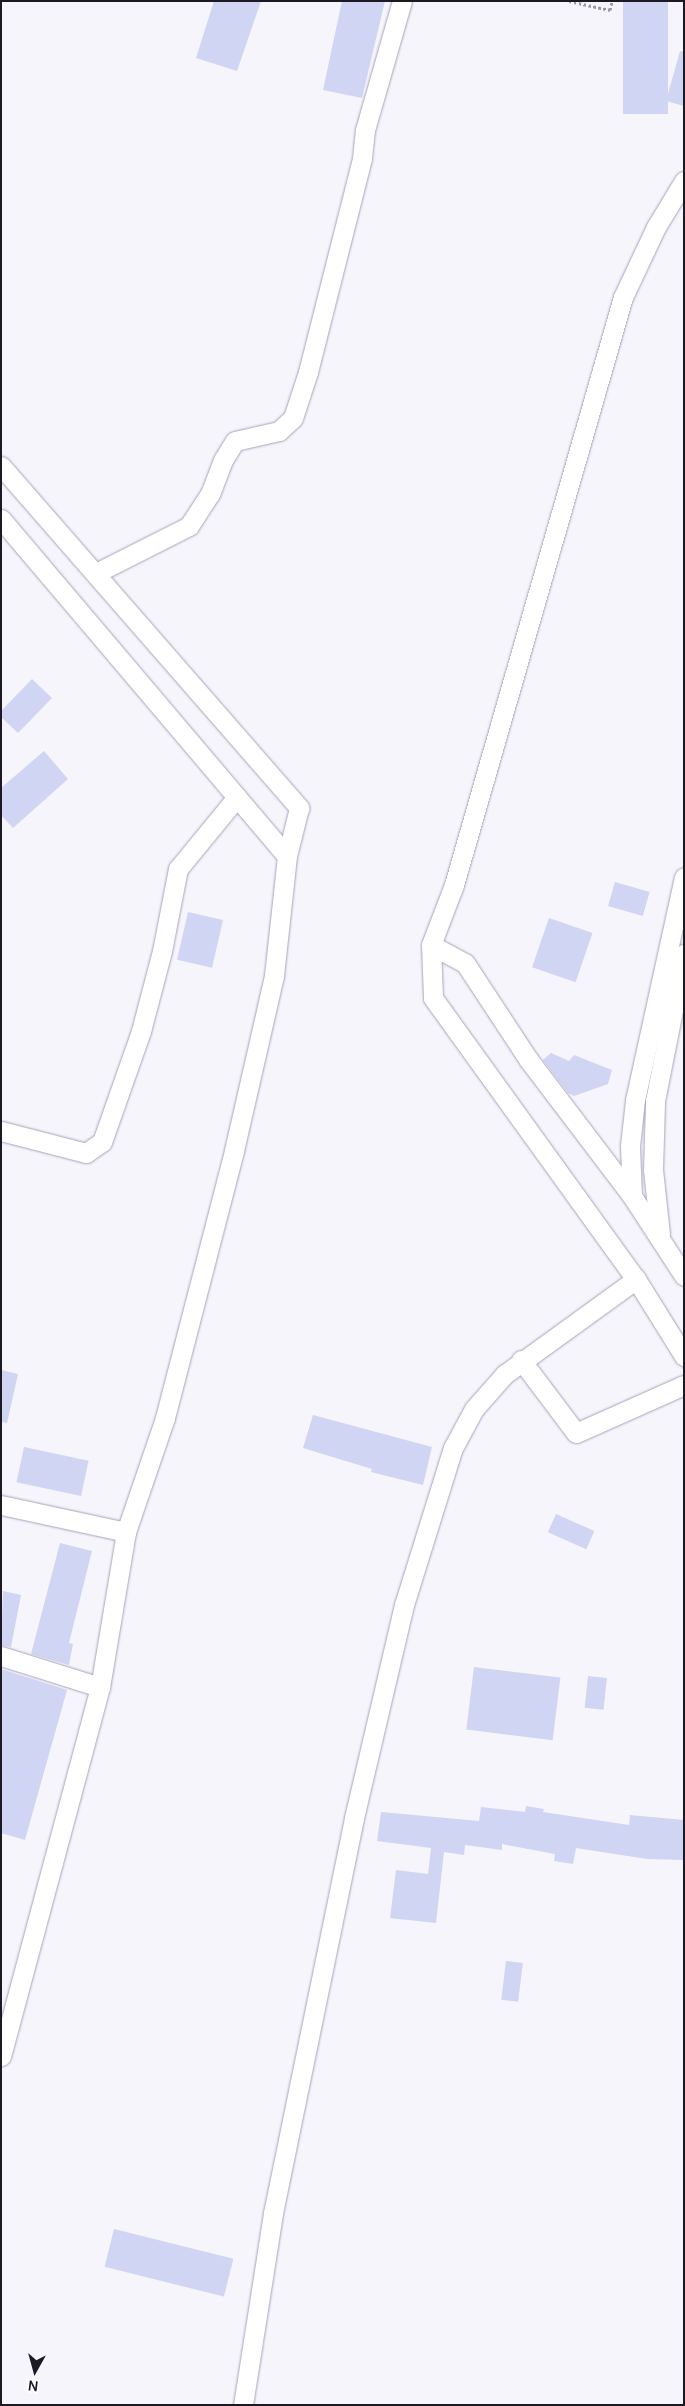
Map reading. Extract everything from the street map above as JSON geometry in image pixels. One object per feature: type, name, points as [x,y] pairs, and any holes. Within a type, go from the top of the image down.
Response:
[{"type":"street","points":[[96,573],[189,526],[210,494],[222,460],[235,441],[279,431],[293,418],[308,372],[362,158],[365,130],[402,1]]},
{"type":"street","points":[[684,181],[656,227],[623,297],[454,885],[431,945],[434,998],[636,1279],[684,1356]]},
{"type":"street","points":[[1,466],[299,808],[287,856],[274,976],[234,1151],[165,1418],[126,1532],[100,1687],[1,2056]]},
{"type":"street","points":[[1,519],[287,856]]},
{"type":"street","points":[[1,1131],[86,1153],[102,1142],[141,1030],[162,951],[178,869],[237,797]]},
{"type":"street","points":[[632,1196],[630,1146],[635,1100],[684,877]]},
{"type":"street","points":[[431,945],[465,964],[528,1059],[632,1196],[684,1276]]},
{"type":"street","points":[[661,1238],[653,1170],[655,1101],[684,954]]},
{"type":"street","points":[[243,2405],[273,2213],[352,1828],[395,1637],[416,1564],[460,1432],[488,1391],[521,1360],[636,1279]]},
{"type":"street","points":[[521,1360],[576,1433],[684,1385]]},
{"type":"street","points":[[1,1505],[126,1532]]},
{"type":"street","points":[[1,1656],[100,1687]]},
{"type":"path","points":[[569,1],[610,10],[612,1]]},
{"type":"building","points":[[214,1],[261,1],[237,71],[196,58]]},
{"type":"building","points":[[342,1],[385,1],[362,98],[323,90]]},
{"type":"building","points":[[623,1],[668,1],[668,114],[623,114]]},
{"type":"building","points":[[680,51],[684,52],[684,106],[666,101]]},
{"type":"building","points":[[32,679],[52,698],[18,733],[1,717],[1,711]]},
{"type":"building","points":[[44,751],[68,779],[13,828],[1,815],[1,788]]},
{"type":"building","points":[[615,882],[650,892],[643,916],[608,906]]},
{"type":"building","points":[[188,912],[223,920],[212,968],[177,960]]},
{"type":"building","points":[[549,918],[592,933],[576,982],[532,967]]},
{"type":"building","points":[[551,1053],[569,1061],[574,1055],[612,1070],[608,1084],[574,1096],[568,1093],[543,1060]]},
{"type":"building","points":[[1,1370],[18,1374],[7,1423],[1,1422]]},
{"type":"building","points":[[313,1415],[432,1447],[423,1485],[371,1472],[372,1469],[303,1448]]},
{"type":"building","points":[[24,1447],[89,1461],[81,1496],[17,1482]]},
{"type":"building","points":[[556,1514],[594,1531],[586,1549],[548,1532]]},
{"type":"building","points":[[60,1543],[92,1551],[69,1643],[73,1644],[69,1665],[31,1654]]},
{"type":"building","points":[[3,1591],[21,1595],[11,1647],[1,1645]]},
{"type":"building","points":[[474,1667],[560,1678],[553,1740],[466,1730]]},
{"type":"building","points":[[1,1669],[67,1690],[25,1840],[1,1833]]},
{"type":"building","points":[[588,1676],[607,1678],[604,1710],[585,1708]]},
{"type":"building","points":[[526,1806],[544,1809],[543,1812],[629,1825],[630,1815],[684,1820],[684,1860],[647,1859],[576,1848],[573,1864],[554,1861],[555,1854],[502,1844],[502,1850],[465,1845],[464,1855],[444,1852],[436,1923],[390,1918],[396,1870],[428,1874],[431,1848],[377,1841],[381,1812],[479,1821],[481,1807],[525,1812]]},
{"type":"building","points":[[506,1961],[523,1963],[518,2002],[501,2000]]},
{"type":"building","points":[[114,2229],[233,2259],[224,2297],[105,2267]]}]
